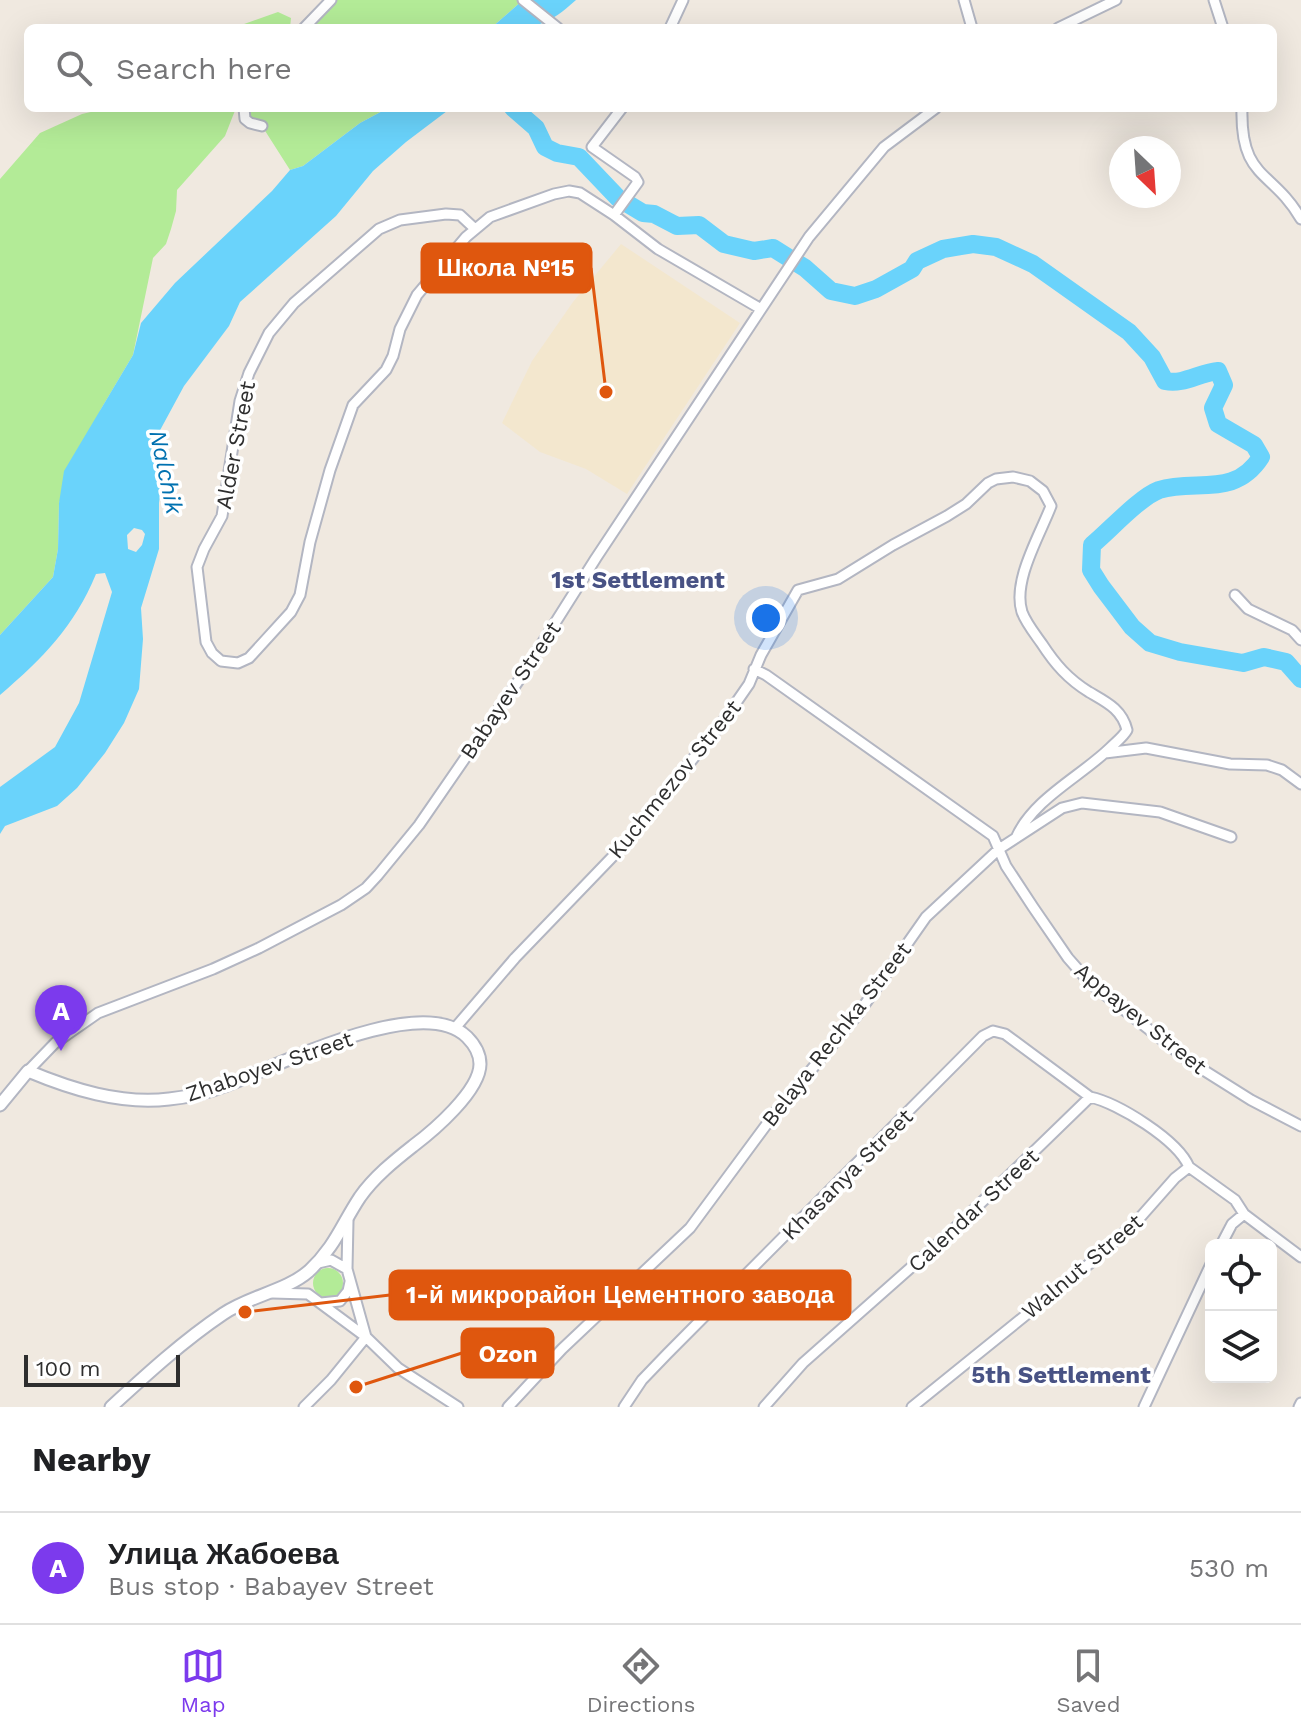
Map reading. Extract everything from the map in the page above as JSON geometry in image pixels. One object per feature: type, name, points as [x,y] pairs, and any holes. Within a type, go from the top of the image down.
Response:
[{"type":"street","points":[[308,24],[331,0]]},
{"type":"street","points":[[523,0],[553,24]]},
{"type":"street","points":[[672,24],[683,0]]},
{"type":"street","points":[[964,0],[971,24]]},
{"type":"street","points":[[1066,24],[1116,0]]},
{"type":"street","points":[[1214,0],[1222,24]]},
{"type":"street","points":[[244,112],[245,119],[250,123],[262,126]]},
{"type":"street","points":[[617,212],[638,182],[592,147],[619,112]]},
{"type":"street","name":"Babayev Street","points":[[0,1105],[55,1043],[98,1013],[259,948],[341,905],[366,888],[419,825],[519,680],[809,237],[884,147],[931,112]]},
{"type":"street","points":[[1242,112],[1244,141],[1252,164],[1286,198],[1301,219]]},
{"type":"street","name":"Alder Street","points":[[474,228],[460,215],[446,214],[400,220],[379,229],[294,303],[269,333],[249,373],[240,401],[222,516],[197,567],[206,642],[221,661],[238,663],[249,658],[291,612],[300,595],[310,542],[330,470],[353,405],[386,370],[400,329],[417,295],[474,228],[490,217],[569,191],[590,198],[617,212],[658,249],[761,309]]},
{"type":"street","name":"Kuchmezov Street","points":[[455,1028],[515,958],[618,851],[722,723],[749,684],[754,669],[798,590],[838,579],[947,516],[966,504],[988,483],[1004,477],[1030,481],[1043,491],[1051,506],[1028,560],[1022,584],[1021,609],[1058,667],[1077,684],[1112,706],[1125,721],[1126,733],[1049,797],[1020,828],[1016,838]]},
{"type":"street","points":[[1235,595],[1248,609],[1292,630],[1301,640]]},
{"type":"street","name":"Appayev Street","points":[[754,669],[857,737],[993,836],[1006,866],[1076,970],[1090,983],[1189,1061],[1261,1106],[1301,1126]]},
{"type":"street","points":[[1105,753],[1146,748],[1230,764],[1267,765],[1282,770],[1301,784]]},
{"type":"street","name":"Belaya Rechka Street","points":[[508,1407],[562,1349],[690,1228],[775,1113],[877,989],[926,917],[999,849],[1062,808],[1082,803],[1160,812],[1231,837]]},
{"type":"street","name":"Zhaboyev Street","points":[[28,1071],[77,1090],[142,1100],[167,1100],[221,1087],[314,1048],[353,1036],[413,1024],[442,1024],[455,1028]]},
{"type":"street","points":[[308,1294],[305,1280],[311,1269],[329,1252],[367,1187],[428,1135],[457,1104],[478,1075],[478,1052],[468,1038],[455,1028]]},
{"type":"street","name":"Khasanya Street","points":[[624,1407],[642,1380],[667,1354],[983,1036],[993,1031],[1005,1034],[1090,1097]]},
{"type":"street","points":[[1090,1097],[1104,1100],[1129,1113],[1182,1154],[1189,1167],[1235,1200],[1244,1214],[1301,1257]]},
{"type":"street","name":"Calendar Street","points":[[764,1407],[803,1363],[951,1232],[1090,1097]]},
{"type":"street","name":"Walnut Street","points":[[912,1407],[1094,1260],[1189,1167]]},
{"type":"street","points":[[1224,1239],[1232,1224],[1244,1214]]},
{"type":"street","points":[[318,1302],[328,1304],[340,1301],[348,1291],[348,1221]]},
{"type":"street","points":[[111,1407],[166,1358],[224,1313],[331,1260],[349,1274],[366,1337]]},
{"type":"street","points":[[1144,1407],[1205,1277]]},
{"type":"street","points":[[262,1294],[308,1294],[366,1337],[398,1368],[458,1407]]},
{"type":"street","points":[[304,1407],[366,1337]]},
{"type":"shaded area","points":[[621,244],[740,323],[627,494],[586,469],[540,452],[502,423],[532,361],[573,302]]},
{"type":"green space","points":[[331,0],[523,0],[496,24],[308,24]]},
{"type":"green space","points":[[278,12],[291,18],[290,24],[244,24]]},
{"type":"green space","points":[[234,112],[225,136],[177,190],[176,211],[166,244],[153,258],[133,355],[101,409],[59,503],[58,549],[53,577],[0,635],[0,179],[40,133],[82,114]]},
{"type":"green space","points":[[246,112],[381,112],[360,123],[303,166],[290,170],[262,126],[250,123]]},
{"type":"green space","points":[[328,1268],[339,1272],[343,1283],[339,1294],[328,1298],[317,1294],[313,1283],[317,1272]]},
{"type":"water","points":[[523,0],[576,0],[555,17],[540,24],[496,24]]},
{"type":"water","points":[[381,112],[446,112],[373,171],[336,216],[240,302],[229,326],[184,386],[158,434],[166,448],[159,503],[159,549],[141,608],[143,639],[139,689],[124,723],[77,788],[57,806],[5,826],[0,834],[0,787],[55,747],[79,703],[112,592],[105,573],[96,574],[78,610],[56,640],[0,695],[0,635],[53,577],[64,471],[133,355],[141,323],[175,283],[290,170],[303,166],[360,123]],"holes":[[[134,528],[145,534],[136,552],[128,549],[127,535]]]},
{"type":"waterway","points":[[518,112],[536,128],[545,147],[579,157],[618,198],[643,213],[654,214],[677,226],[699,225],[724,244],[754,251],[773,248],[805,268],[831,291],[855,296],[876,289],[912,269],[917,261],[943,249],[973,244],[996,247],[1033,264],[1129,332],[1152,357],[1165,381],[1178,381],[1218,371],[1224,385],[1213,408],[1218,424],[1254,445],[1261,457],[1250,470],[1226,483],[1173,487],[1151,494],[1092,545],[1091,570],[1132,627],[1150,643],[1180,652],[1243,663],[1264,657],[1286,662],[1301,679]]},
{"type":"place","name":"Школа №15","points":[[606,392]]},
{"type":"place","name":"Улица Жабоева","points":[[61,1051]]},
{"type":"place","name":"1-й микрорайон Цементного завода","points":[[245,1312]]},
{"type":"place","name":"Ozon","points":[[356,1387]]},
{"type":"district","name":"1st Settlement","points":[[638,580]]},
{"type":"district","name":"5th Settlement","points":[[1061,1375]]},
{"type":"water label","name":"Nalchik","points":[[166,472]]}]
